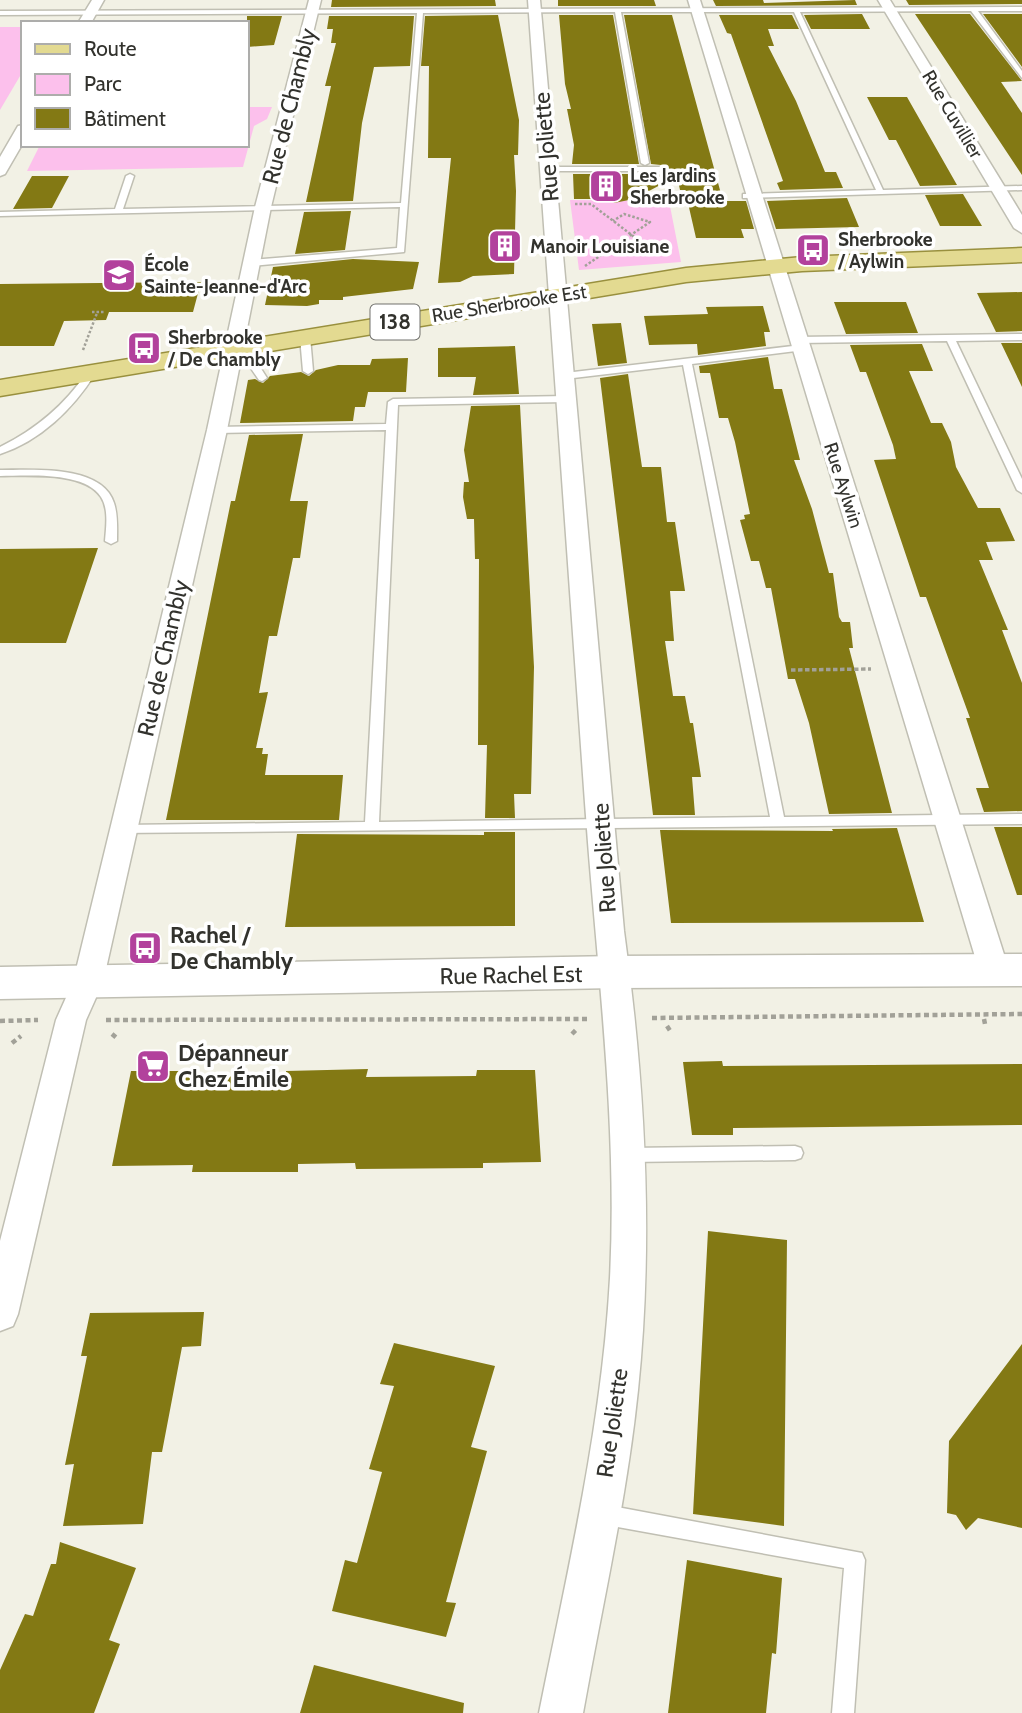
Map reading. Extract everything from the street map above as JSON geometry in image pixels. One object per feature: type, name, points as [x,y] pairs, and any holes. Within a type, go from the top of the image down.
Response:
[{"type":"main road","name":"Rue Sherbrooke Est","points":[[0,388],[86,364],[233,349],[686,275],[775,266],[1022,254]]},
{"type":"main road","name":"Rue Rachel Est","points":[[0,983],[615,972],[1008,970]]},
{"type":"street","points":[[87,18],[98,0]]},
{"type":"street","name":"Rue Aylwin","points":[[695,5],[749,196],[775,266],[949,820],[1008,970]]},
{"type":"street","name":"Rue Cuvillier","points":[[887,5],[1022,228]]},
{"type":"street","name":"Rue de Chambly","points":[[0,1314],[71,1020],[88,982],[217,430],[263,207],[314,6]]},
{"type":"street","name":"Rue Joliette","points":[[534,6],[601,825],[622,1019],[629,1239],[619,1390],[599,1514],[561,1713]]},
{"type":"street","points":[[0,171],[21,133]]},
{"type":"lane","points":[[0,13],[87,18],[314,6],[420,12],[534,6],[618,12],[695,5],[796,10],[887,5],[1022,9]]},
{"type":"lane","points":[[973,9],[1022,76]]},
{"type":"lane","points":[[796,10],[880,191]]},
{"type":"lane","points":[[193,21],[197,12]]},
{"type":"lane","points":[[252,263],[401,250],[420,12]]},
{"type":"lane","points":[[618,12],[645,163]]},
{"type":"lane","points":[[547,169],[660,169]]},
{"type":"lane","points":[[118,211],[130,176]]},
{"type":"lane","points":[[749,196],[1022,188]]},
{"type":"lane","points":[[0,214],[404,205]]},
{"type":"lane","points":[[305,337],[308,371]]},
{"type":"lane","points":[[372,825],[393,402],[566,387],[687,362],[799,344],[1022,337]]},
{"type":"lane","points":[[950,338],[1022,490]]},
{"type":"lane","points":[[262,378],[256,367],[263,343]]},
{"type":"lane","points":[[687,362],[778,822]]},
{"type":"lane","points":[[0,450],[53,419],[78,396],[86,364]]},
{"type":"lane","points":[[217,430],[391,426]]},
{"type":"lane","points":[[0,473],[49,475],[85,481],[104,493],[112,514],[111,541]]},
{"type":"lane","points":[[123,830],[1022,819]]},
{"type":"lane","points":[[626,1155],[795,1153]]},
{"type":"lane","points":[[599,1514],[855,1560],[843,1713]]},
{"type":"path","points":[[579,204],[591,204],[664,259]]},
{"type":"path","points":[[579,270],[650,222],[624,214],[613,221]]},
{"type":"path","points":[[86,364],[94,313],[104,312]]},
{"type":"path","points":[[791,670],[879,669]]},
{"type":"path","name":"Rue Rachel Est","points":[[0,1021],[622,1019],[1022,1014]]},
{"type":"path","points":[[112,1034],[118,1039]]},
{"type":"path","points":[[12,1043],[21,1036]]},
{"type":"green space","points":[[0,27],[21,27],[21,74],[0,110]]},
{"type":"green space","points":[[248,107],[272,107],[267,119],[254,126],[243,167],[27,171],[39,147],[248,147]]},
{"type":"green space","points":[[570,200],[669,201],[681,262],[579,270]]},
{"type":"building","points":[[332,0],[495,0],[496,6],[331,7]]},
{"type":"building","points":[[558,0],[654,0],[656,6],[558,6]]},
{"type":"building","points":[[713,0],[763,0],[764,3],[855,0],[857,5],[716,6]]},
{"type":"building","points":[[906,0],[1022,0],[1022,4],[909,5]]},
{"type":"building","points":[[862,14],[870,29],[811,29],[804,15]]},
{"type":"building","points":[[915,14],[970,14],[1022,81],[1001,82],[1022,113],[1022,175]]},
{"type":"building","points":[[983,14],[1022,14],[1022,67]]},
{"type":"building","points":[[498,15],[519,120],[518,155],[514,155],[514,274],[473,276],[460,282],[438,283],[451,158],[428,158],[429,66],[421,66],[425,16]]},
{"type":"building","points":[[559,15],[613,15],[639,164],[572,164],[574,145],[567,109],[571,109],[565,84]]},
{"type":"building","points":[[624,15],[672,15],[723,201],[746,201],[754,229],[741,229],[744,238],[696,238],[685,190],[680,190],[677,176],[634,199],[614,203],[612,199],[574,199],[573,174],[660,174],[666,170],[661,165],[651,164]]},
{"type":"building","points":[[719,15],[792,15],[799,29],[768,29],[774,46],[768,46],[796,101],[825,172],[836,172],[843,188],[780,190],[777,183],[783,181],[731,34],[727,33]]},
{"type":"building","points":[[247,16],[282,16],[274,45],[248,47]]},
{"type":"building","points":[[329,16],[414,16],[410,66],[374,67],[362,123],[353,201],[306,202],[331,86],[325,86],[336,43],[331,43],[333,29],[327,29]]},
{"type":"building","points":[[867,97],[907,97],[957,185],[920,186],[896,140],[889,140]]},
{"type":"building","points":[[32,176],[69,176],[52,208],[13,209]]},
{"type":"building","points":[[963,194],[982,226],[940,226],[925,195]]},
{"type":"building","points":[[847,198],[859,227],[776,229],[767,201]]},
{"type":"building","points":[[351,211],[345,250],[295,254],[304,212]]},
{"type":"building","points":[[353,259],[419,262],[413,289],[343,297],[343,300],[319,300],[319,304],[307,306],[265,305],[273,267]]},
{"type":"building","points":[[201,282],[193,312],[109,312],[106,320],[64,321],[54,346],[0,346],[0,284]]},
{"type":"building","points":[[1022,292],[1022,331],[996,332],[977,293]]},
{"type":"building","points":[[834,302],[906,302],[918,333],[846,334]]},
{"type":"building","points":[[763,306],[770,332],[764,332],[766,346],[698,355],[697,344],[649,345],[644,316],[708,314],[706,307]]},
{"type":"building","points":[[621,323],[627,363],[598,366],[592,324]]},
{"type":"building","points":[[1001,343],[1022,343],[1022,387]]},
{"type":"building","points":[[922,344],[933,371],[909,371],[931,423],[942,423],[951,442],[956,467],[978,508],[1000,508],[1015,541],[986,542],[993,560],[979,560],[1008,630],[1002,630],[1022,683],[1022,811],[984,812],[976,788],[989,788],[966,718],[970,718],[926,597],[920,597],[874,460],[896,459],[893,445],[866,372],[860,372],[850,345]]},
{"type":"building","points":[[515,346],[519,394],[473,395],[476,377],[438,377],[438,348]]},
{"type":"building","points":[[768,357],[774,389],[782,389],[800,460],[794,460],[812,509],[829,573],[833,573],[839,617],[842,622],[850,622],[853,648],[849,648],[892,813],[829,814],[809,723],[795,679],[788,679],[771,588],[766,588],[759,561],[751,561],[740,520],[745,519],[744,515],[750,514],[735,442],[728,418],[719,418],[710,373],[700,373],[699,366]]},
{"type":"building","points":[[408,358],[406,392],[368,392],[365,407],[355,407],[353,421],[240,423],[248,380],[255,379],[263,383],[270,376],[301,372],[309,376],[316,370],[338,365],[370,365],[372,359]]},
{"type":"building","points":[[628,374],[642,467],[661,467],[667,522],[675,522],[685,591],[670,591],[674,641],[665,641],[673,696],[685,696],[690,723],[693,723],[701,777],[692,777],[695,815],[653,815],[600,378]]},
{"type":"building","points":[[520,405],[534,667],[531,794],[514,794],[515,818],[485,818],[487,745],[478,745],[479,559],[475,559],[474,519],[467,519],[463,497],[464,482],[469,482],[464,450],[471,406]]},
{"type":"building","points":[[303,434],[290,501],[308,501],[300,558],[293,558],[277,636],[269,636],[259,693],[268,692],[256,748],[263,748],[262,754],[268,754],[265,775],[343,775],[339,820],[166,820],[231,501],[235,501],[249,435]]},
{"type":"building","points":[[98,548],[66,643],[0,643],[0,549]]},
{"type":"building","points":[[994,827],[1022,827],[1022,895],[1017,895]]},
{"type":"building","points":[[897,828],[924,922],[671,923],[660,830],[833,831],[832,829]]},
{"type":"building","points":[[484,832],[515,832],[515,926],[285,927],[297,834],[484,835]]},
{"type":"building","points":[[722,1061],[723,1066],[1022,1064],[1022,1125],[733,1128],[733,1135],[692,1135],[683,1062]]},
{"type":"building","points":[[368,1069],[366,1077],[476,1076],[477,1070],[535,1070],[541,1162],[483,1163],[483,1168],[356,1169],[355,1163],[298,1164],[298,1172],[192,1172],[193,1165],[112,1166],[131,1071],[191,1071],[192,1077],[286,1076],[286,1071]]},
{"type":"building","points":[[708,1231],[787,1240],[784,1526],[693,1514]]},
{"type":"building","points":[[204,1312],[201,1346],[182,1347],[162,1452],[152,1452],[143,1524],[63,1526],[74,1464],[65,1465],[87,1356],[81,1356],[90,1313]]},
{"type":"building","points":[[394,1343],[495,1366],[471,1447],[487,1451],[446,1602],[456,1603],[446,1637],[332,1611],[345,1560],[357,1563],[382,1472],[369,1469],[394,1386],[380,1384]]},
{"type":"building","points":[[1022,1344],[1022,1528],[978,1518],[966,1530],[956,1515],[947,1513],[949,1441]]},
{"type":"building","points":[[60,1542],[136,1568],[109,1640],[120,1644],[94,1713],[0,1713],[0,1670],[25,1614],[33,1616],[51,1564],[56,1564]]},
{"type":"building","points":[[687,1560],[782,1578],[776,1654],[772,1653],[766,1713],[668,1713]]},
{"type":"building","points":[[314,1665],[464,1703],[463,1713],[300,1713]]},
{"type":"place","name":"Les Jardins Sherbrooke","points":[[606,186]]},
{"type":"place","name":"Manoir Louisiane","points":[[505,246]]},
{"type":"place","name":"Sherbrooke / Aylwin","points":[[813,250]]},
{"type":"place","name":"École Sainte-Jeanne-d'Arc","points":[[119,275]]},
{"type":"place","name":"Sherbrooke / De Chambly","points":[[144,348]]},
{"type":"place","name":"Rachel / De Chambly","points":[[145,948]]},
{"type":"place","name":"Dépanneur Chez Émile","points":[[153,1066]]}]
